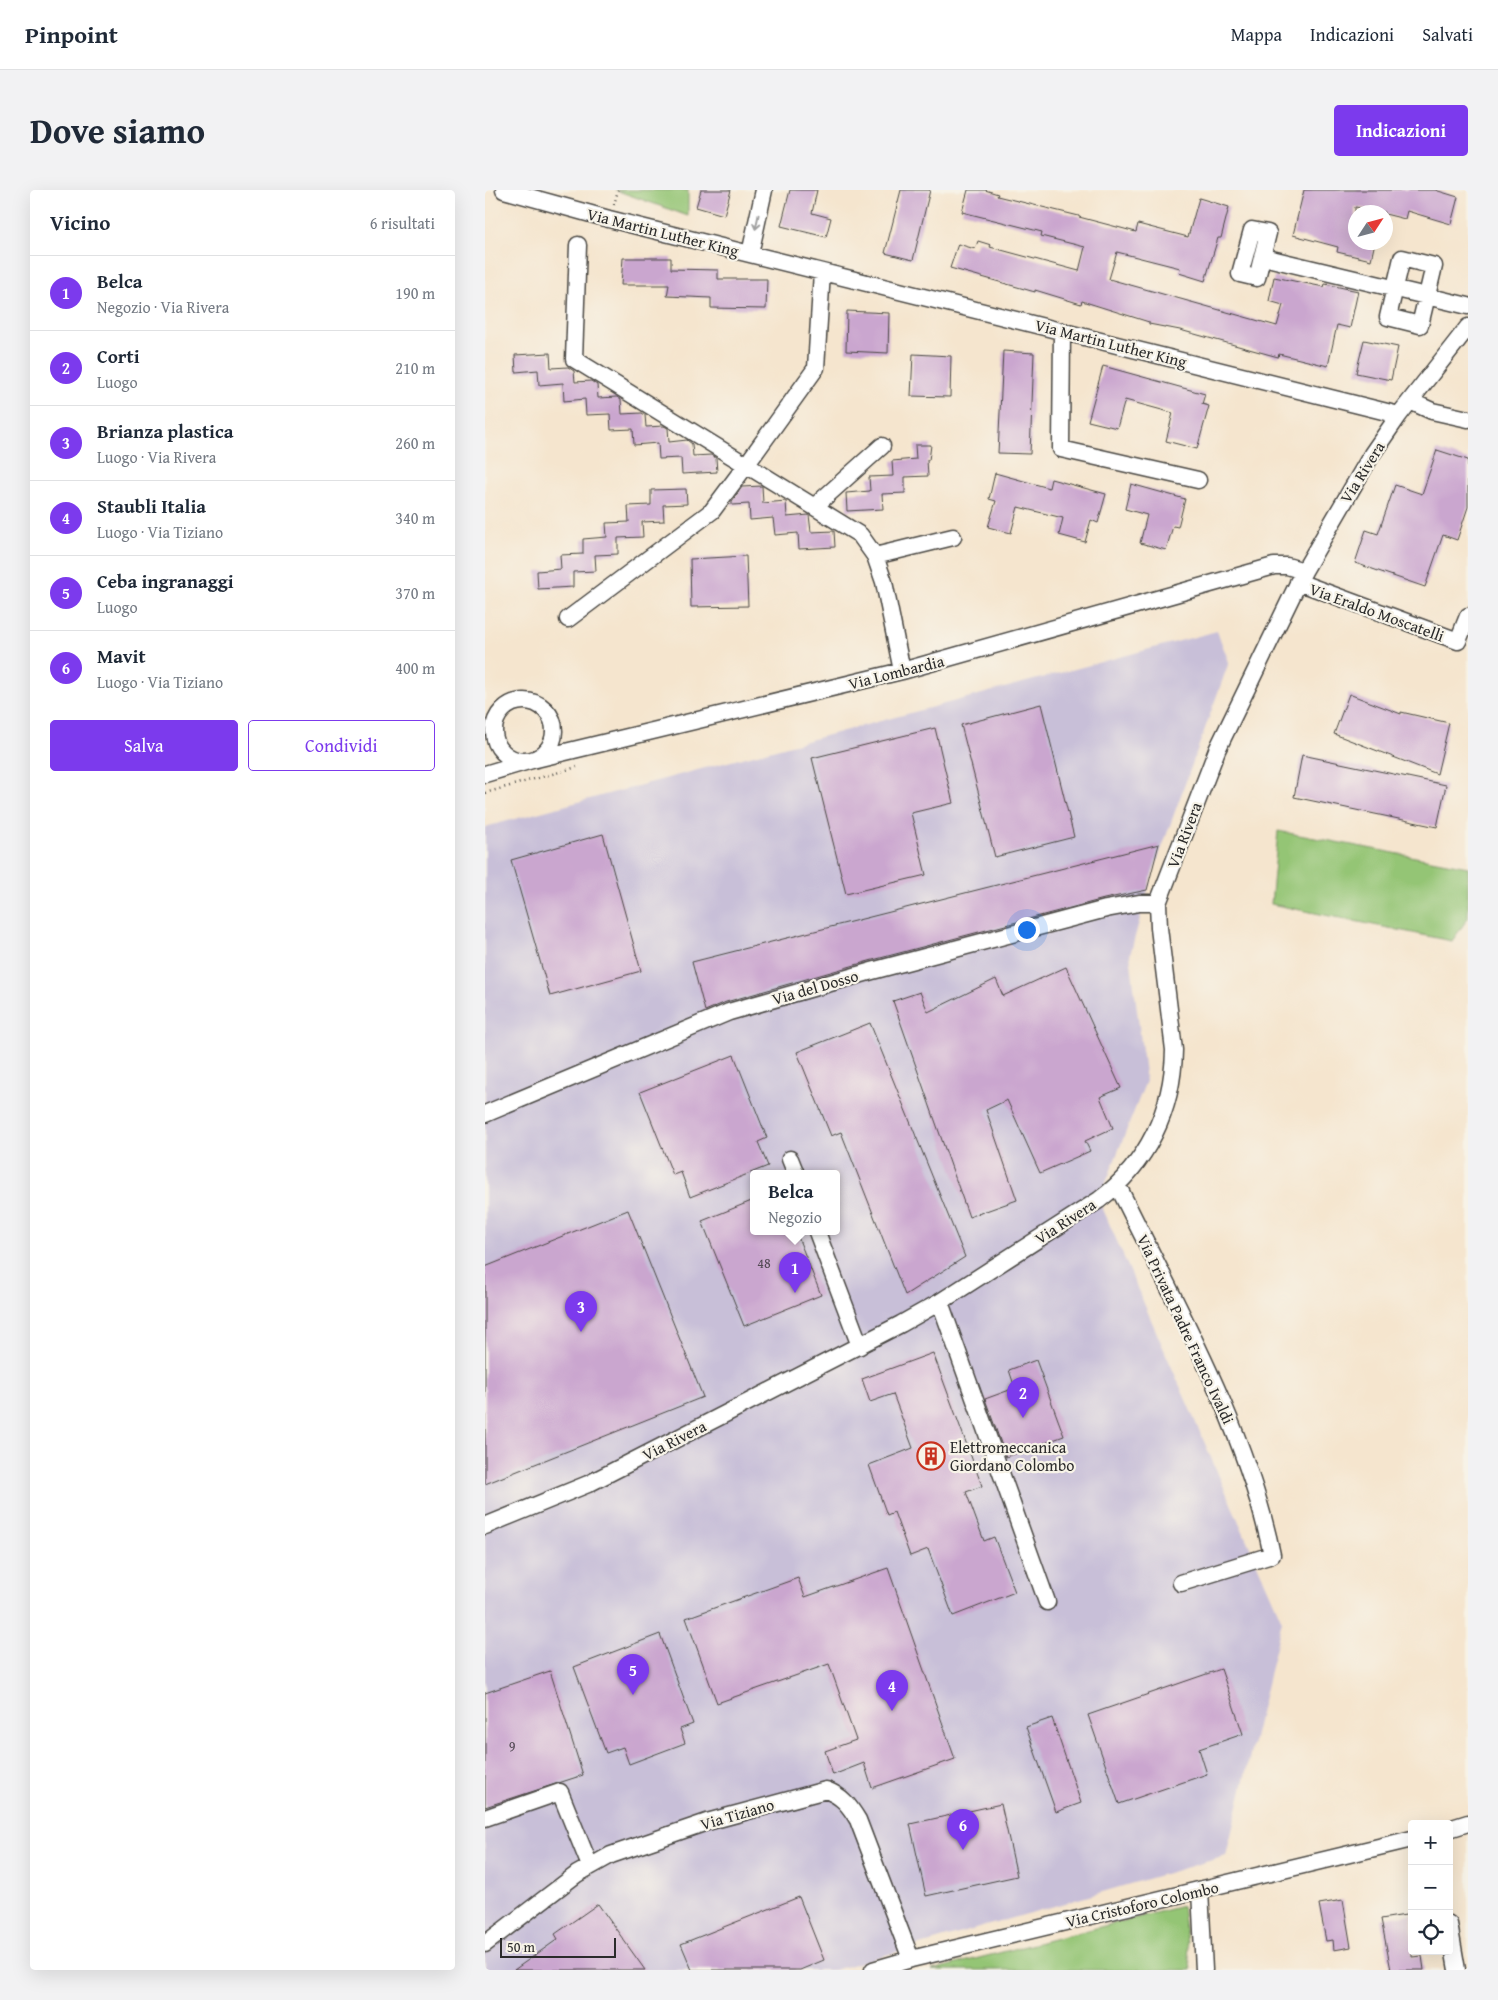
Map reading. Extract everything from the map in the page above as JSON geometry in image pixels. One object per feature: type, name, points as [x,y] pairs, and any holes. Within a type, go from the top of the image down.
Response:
[{"type":"street","name":"Via Martin Luther King","points":[[504,190],[750,254],[1399,415]]},
{"type":"street","points":[[750,254],[764,190]]},
{"type":"street","name":"Via Martin Luther King","points":[[578,244],[574,359],[860,535],[875,556],[884,582],[902,671]]},
{"type":"street","points":[[1263,256],[1468,306]]},
{"type":"street","points":[[1402,258],[1434,266],[1427,297],[1420,325],[1388,317],[1402,258]]},
{"type":"street","points":[[568,619],[712,511],[747,464],[817,368],[822,272]]},
{"type":"street","name":"Via Rivera","points":[[485,1526],[588,1484],[860,1346],[940,1302],[1099,1200],[1117,1186],[1129,1173],[1147,1147],[1161,1118],[1172,1084],[1174,1050],[1158,903],[1217,750],[1301,577],[1346,495],[1371,454],[1399,415],[1468,327]]},
{"type":"street","points":[[1062,330],[1061,450],[1199,480]]},
{"type":"street","points":[[1410,401],[1432,411],[1468,419]]},
{"type":"street","points":[[815,506],[882,446]]},
{"type":"street","points":[[875,556],[953,537]]},
{"type":"street","name":"Via Lombardia","points":[[485,774],[532,760],[902,671],[1274,566],[1287,566],[1301,577]]},
{"type":"street","name":"Via Eraldo Moscatelli","points":[[1301,577],[1362,614],[1385,618],[1457,645],[1468,616]]},
{"type":"street","name":"Via del Dosso","points":[[485,1114],[729,1012],[872,971],[1106,909],[1139,903],[1158,903]]},
{"type":"street","name":"Via Privata Padre Franco Ivaldi","points":[[1117,1186],[1226,1408],[1266,1524],[1272,1555],[1181,1583]]},
{"type":"street","points":[[818,1235],[860,1346]]},
{"type":"street","points":[[940,1302],[1047,1602]]},
{"type":"street","name":"Via Tiziano","points":[[485,1944],[590,1866],[611,1855],[707,1822],[826,1790],[837,1794],[849,1805],[858,1820],[911,1959]]},
{"type":"street","points":[[485,1818],[560,1792],[590,1866]]},
{"type":"street","points":[[1453,1828],[1468,1824]]},
{"type":"street","name":"Via Cristoforo Colombo","points":[[873,1970],[911,1959],[1408,1840]]},
{"type":"street","points":[[1200,1890],[1204,1970]]},
{"type":"street","points":[[1453,1947],[1457,1970]]},
{"type":"path","points":[[485,793],[579,766]]},
{"type":"shaded area","points":[[1217,631],[1229,662],[1151,878],[1130,955],[1146,1081],[1099,1200],[1282,1621],[1226,1856],[834,1970],[485,1970],[485,827]]},
{"type":"green space","points":[[615,190],[688,190],[688,216],[618,191]]},
{"type":"green space","points":[[1278,831],[1468,867],[1468,918],[1452,941],[1271,904]]},
{"type":"green space","points":[[1182,1906],[1191,1970],[932,1970]]},
{"type":"building","points":[[701,190],[731,190],[724,215],[696,207]]},
{"type":"building","points":[[790,190],[817,190],[812,213],[831,218],[826,237],[781,226]]},
{"type":"building","points":[[901,190],[930,190],[913,260],[885,253]]},
{"type":"building","points":[[968,190],[985,190],[998,194],[997,196],[1136,232],[1138,224],[1188,237],[1199,198],[1229,207],[1221,238],[1218,238],[1205,281],[1179,273],[1180,268],[1117,252],[1109,279],[1277,326],[1283,305],[1269,301],[1274,277],[1324,287],[1325,284],[1358,291],[1350,328],[1337,325],[1328,366],[1279,354],[1278,357],[1180,330],[1149,324],[1149,322],[1082,301],[1081,304],[950,268],[958,244],[975,249],[978,241],[991,245],[990,247],[1079,271],[1085,247],[1041,236],[1042,232],[962,212]]},
{"type":"building","points":[[1304,190],[1435,190],[1458,197],[1451,224],[1407,211],[1405,219],[1393,216],[1393,205],[1348,205],[1348,250],[1373,250],[1371,260],[1337,252],[1338,247],[1293,235]]},
{"type":"building","points":[[623,258],[671,258],[671,269],[718,270],[718,279],[767,279],[766,309],[711,308],[711,298],[667,296],[669,285],[621,285]]},
{"type":"building","points":[[847,311],[889,313],[888,353],[846,351]]},
{"type":"building","points":[[1364,340],[1398,347],[1391,380],[1356,373]]},
{"type":"building","points":[[1003,351],[1034,353],[1030,454],[998,453]]},
{"type":"building","points":[[550,353],[551,368],[568,367],[574,371],[575,382],[591,381],[597,385],[598,398],[617,397],[621,400],[622,414],[642,413],[645,415],[646,427],[664,426],[668,428],[669,442],[687,440],[692,444],[693,456],[711,455],[716,458],[717,472],[682,474],[681,458],[659,459],[658,443],[634,445],[633,429],[611,430],[610,414],[586,415],[585,399],[564,401],[563,383],[539,385],[538,370],[516,372],[515,355]]},
{"type":"building","points":[[913,354],[951,356],[950,397],[911,396]]},
{"type":"building","points":[[1103,366],[1205,394],[1202,404],[1209,406],[1197,449],[1166,441],[1173,413],[1125,400],[1117,428],[1088,421]]},
{"type":"building","points":[[915,445],[931,445],[929,460],[927,460],[928,476],[905,477],[905,493],[882,494],[883,509],[847,511],[846,493],[870,491],[869,477],[893,476],[892,461],[916,459]]},
{"type":"building","points":[[1437,450],[1468,460],[1468,507],[1457,540],[1443,535],[1425,587],[1355,563],[1366,530],[1378,534],[1395,485],[1422,494]]},
{"type":"building","points":[[995,473],[1049,488],[1051,479],[1106,494],[1098,523],[1091,520],[1085,542],[1059,535],[1063,518],[1018,507],[1011,533],[988,527],[996,501],[989,499]]},
{"type":"building","points":[[1131,484],[1185,499],[1178,527],[1173,526],[1166,550],[1140,543],[1147,515],[1125,509]]},
{"type":"building","points":[[762,486],[763,503],[786,501],[787,517],[809,515],[811,532],[834,531],[835,547],[799,549],[798,533],[775,535],[773,518],[750,520],[749,504],[732,505],[732,501],[742,487]]},
{"type":"building","points":[[686,489],[687,504],[663,505],[664,521],[642,522],[643,537],[618,538],[618,554],[595,555],[596,571],[573,572],[573,587],[538,589],[537,571],[561,569],[560,555],[583,554],[583,539],[607,537],[606,523],[629,522],[628,506],[651,505],[651,490]]},
{"type":"building","points":[[746,556],[748,606],[691,607],[690,559]]},
{"type":"building","points":[[1349,694],[1401,714],[1401,712],[1449,723],[1437,774],[1334,734]]},
{"type":"building","points":[[1041,704],[1074,837],[995,857],[961,725]]},
{"type":"building","points":[[935,728],[953,803],[911,813],[926,875],[846,894],[812,758]]},
{"type":"building","points":[[1302,755],[1446,785],[1437,827],[1294,797]]},
{"type":"building","points":[[603,834],[641,971],[550,996],[511,860]]},
{"type":"building","points":[[1159,844],[1147,890],[1104,899],[869,961],[726,1002],[705,1011],[692,962]]},
{"type":"building","points":[[1066,967],[1121,1088],[1100,1097],[1113,1128],[1085,1141],[1090,1151],[1040,1173],[1007,1100],[986,1110],[1017,1200],[969,1217],[893,1001],[920,992],[928,1012],[996,979],[1003,996]]},
{"type":"building","points":[[870,1023],[965,1257],[905,1295],[841,1132],[831,1136],[797,1052]]},
{"type":"building","points":[[734,1055],[767,1138],[758,1142],[768,1166],[758,1170],[750,1170],[750,1173],[690,1197],[681,1172],[673,1175],[640,1092]]},
{"type":"building","points":[[750,1202],[750,1235],[797,1235],[821,1295],[744,1326],[702,1221]]},
{"type":"building","points":[[628,1210],[703,1397],[485,1484],[485,1267]]},
{"type":"building","name":"Elettromeccanica Giordano Colombo","points":[[933,1353],[982,1486],[966,1492],[984,1541],[994,1537],[1015,1592],[953,1616],[928,1549],[910,1556],[894,1512],[887,1515],[869,1465],[913,1448],[893,1394],[870,1402],[862,1379]]},
{"type":"building","points":[[1036,1360],[1064,1436],[1006,1457],[985,1399],[1015,1388],[1009,1370]]},
{"type":"building","points":[[888,1568],[955,1759],[872,1788],[864,1763],[833,1775],[825,1751],[856,1740],[829,1664],[717,1703],[686,1618],[798,1578],[805,1597]]},
{"type":"building","points":[[660,1634],[693,1724],[680,1729],[685,1743],[629,1764],[623,1747],[606,1753],[574,1667]]},
{"type":"building","points":[[1221,1669],[1243,1734],[1199,1749],[1207,1774],[1119,1804],[1088,1715]]},
{"type":"building","points":[[550,1671],[583,1775],[485,1807],[485,1693]]},
{"type":"building","points":[[1052,1718],[1081,1803],[1056,1812],[1026,1727]]},
{"type":"building","points":[[1001,1804],[1017,1876],[926,1896],[910,1824]]},
{"type":"building","points":[[799,1897],[824,1960],[800,1970],[692,1970],[681,1944]]},
{"type":"building","points":[[1343,1900],[1351,1947],[1334,1950],[1333,1940],[1326,1941],[1319,1904]]},
{"type":"building","points":[[598,1904],[645,1970],[514,1970],[558,1939],[555,1934]]},
{"type":"building","points":[[1408,1915],[1408,1955],[1412,1955],[1412,1957],[1422,1956],[1424,1970],[1391,1970],[1381,1919]]},
{"type":"place","name":"Belca","points":[[795,1293]]},
{"type":"place","name":"Brianza plastica","points":[[581,1332]]},
{"type":"place","name":"Corti","points":[[1023,1418]]},
{"type":"place","name":"Elettromeccanica Giordano Colombo","points":[[931,1456]]},
{"type":"place","name":"Ceba ingranaggi","points":[[633,1695]]},
{"type":"place","name":"Staubli Italia","points":[[892,1711]]},
{"type":"place","name":"Mavit","points":[[963,1850]]}]
